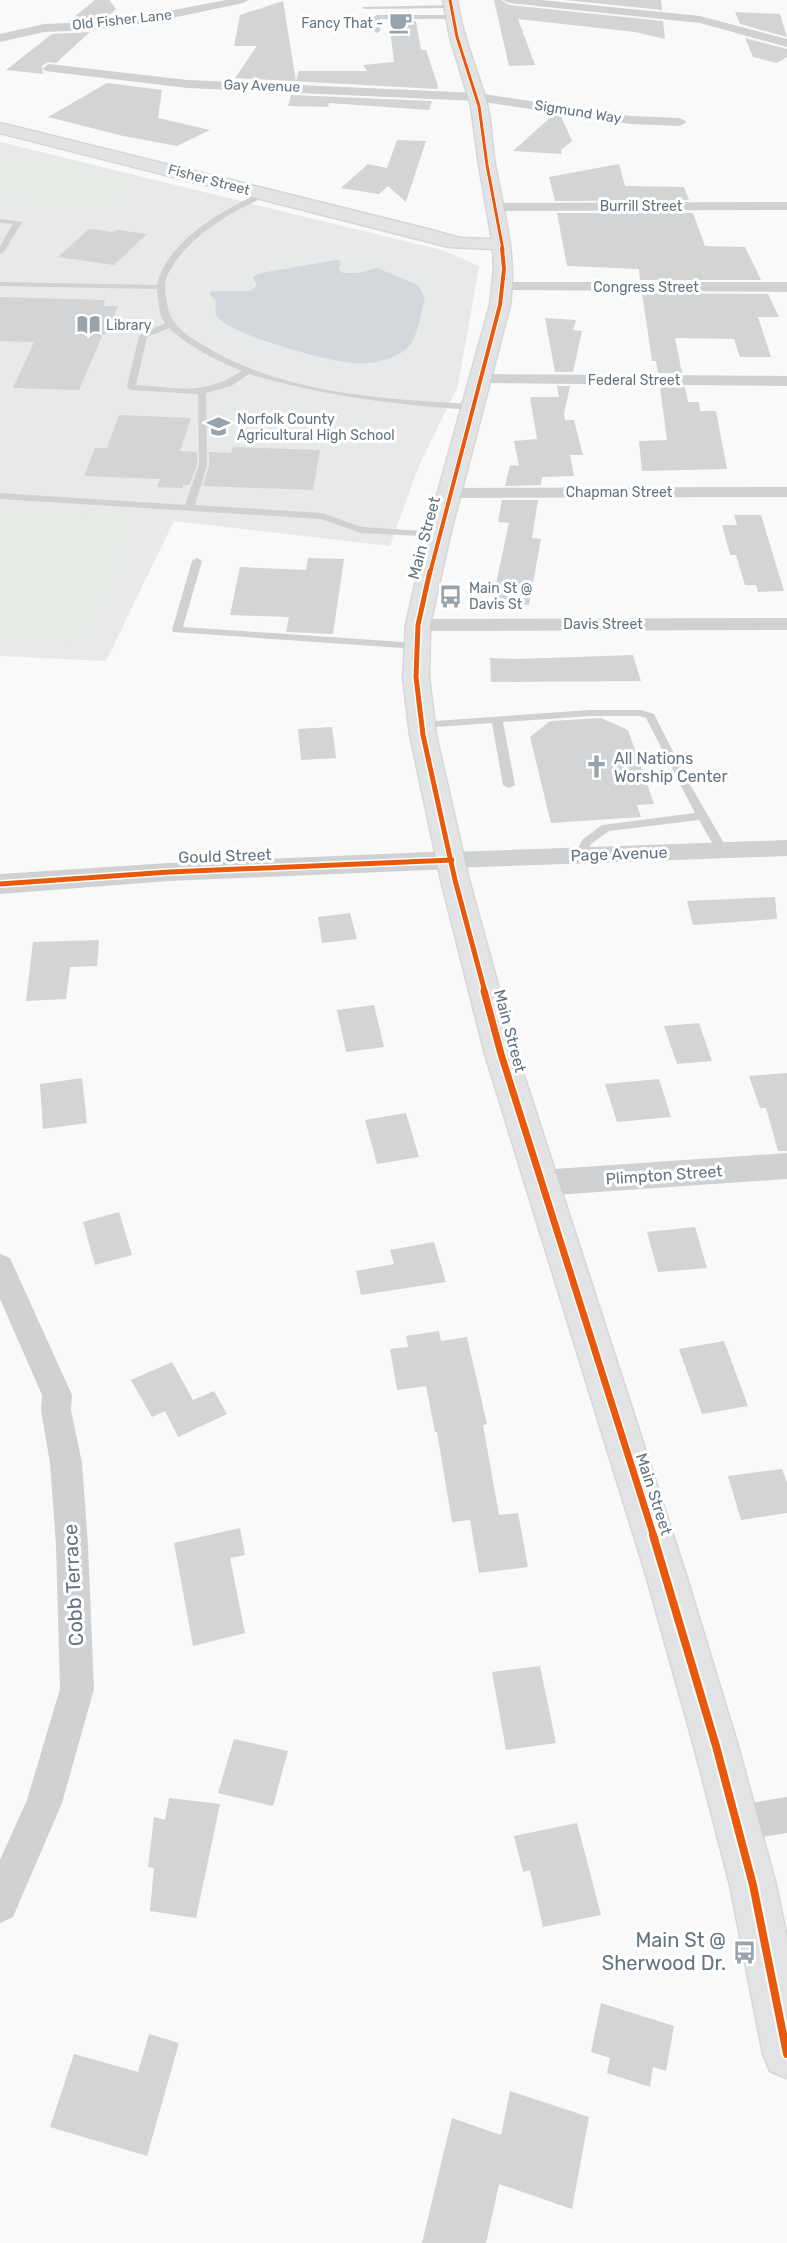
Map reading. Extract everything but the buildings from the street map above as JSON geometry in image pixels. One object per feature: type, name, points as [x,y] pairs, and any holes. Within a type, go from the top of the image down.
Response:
[{"type":"main road","name":"Main Street","points":[[451,8],[477,97],[503,243],[504,287],[438,535],[418,636],[416,677],[421,725],[501,1054],[666,1575],[737,1823],[787,2054]]},
{"type":"main road","name":"Fisher Street","points":[[0,128],[418,232],[462,245],[483,246],[503,243]]},
{"type":"street","name":"Old Fisher Lane","points":[[0,38],[44,28],[92,26],[153,18],[243,0]]},
{"type":"street","points":[[509,0],[699,15],[787,43]]},
{"type":"street","name":"Gay Avenue","points":[[49,69],[106,73],[187,84],[477,97]]},
{"type":"street","name":"Sigmund Way","points":[[477,97],[631,120],[680,122]]},
{"type":"street","name":"Burrill Street","points":[[495,207],[787,206]]},
{"type":"street","name":"Congress Street","points":[[504,287],[787,287]]},
{"type":"street","name":"Federal Street","points":[[480,379],[787,381]]},
{"type":"street","name":"Chapman Street","points":[[450,493],[787,492]]},
{"type":"street","name":"Davis Street","points":[[418,636],[787,624]]},
{"type":"street","name":"Page Avenue","points":[[452,860],[787,848]]},
{"type":"street","name":"Gould Street","points":[[0,884],[169,872],[452,860]]},
{"type":"street","name":"Plimpton Street","points":[[540,1183],[787,1166]]},
{"type":"street","name":"Cobb Terrace","points":[[0,1266],[57,1395],[56,1410],[66,1463],[72,1545],[77,1689],[44,1803],[0,1904]]},
{"type":"street","points":[[737,1823],[787,1815]]},
{"type":"lane","points":[[365,7],[451,8]]},
{"type":"lane","points":[[377,31],[377,17],[451,8]]},
{"type":"lane","points":[[264,194],[239,206],[205,228],[187,243],[167,268],[159,287],[165,317],[171,324],[216,358],[248,371],[359,396],[473,407]]},
{"type":"lane","points":[[0,221],[18,222],[0,252]]},
{"type":"lane","points":[[0,284],[159,287]]},
{"type":"lane","points":[[171,324],[143,336],[131,387],[202,392],[228,384],[248,371]]},
{"type":"lane","points":[[189,508],[203,465],[202,392]]},
{"type":"lane","points":[[0,496],[322,516],[361,530],[438,535]]},
{"type":"lane","points":[[197,561],[177,630],[418,636]]},
{"type":"lane","points":[[421,725],[590,713],[641,713],[650,716],[682,781],[722,850]]},
{"type":"lane","points":[[497,720],[509,785]]},
{"type":"lane","points":[[579,856],[587,842],[606,828],[702,816]]},
{"type":"shaded area","name":"Norfolk County Agricultural High School","points":[[0,142],[445,251],[479,266],[458,386],[418,468],[390,546],[174,521],[106,661],[0,656]]},
{"type":"shaded area","points":[[14,159],[123,182],[127,189],[97,207],[85,209],[0,191],[0,163]]},
{"type":"shaded area","points":[[340,261],[339,270],[343,273],[358,273],[377,268],[418,285],[425,298],[420,321],[412,342],[401,353],[386,360],[368,363],[340,361],[261,340],[228,325],[217,316],[216,301],[209,293],[212,291],[250,291],[257,286],[253,277],[261,273]]},
{"type":"shaded area","points":[[0,515],[131,523],[82,641],[0,635]]},
{"type":"cycle path","points":[[450,0],[457,37],[479,106],[487,165],[501,235],[504,269],[500,305],[438,535],[418,625],[416,677],[423,735],[455,880],[501,1054],[666,1575],[716,1746],[753,1885],[787,2054]]},
{"type":"cycle path","points":[[0,884],[169,872],[452,860]]},
{"type":"place","name":"Fancy That -","points":[[401,23]]},
{"type":"place","name":"Library","points":[[88,325]]},
{"type":"place","name":"Norfolk County Agricultural High School","points":[[219,427]]},
{"type":"place","name":"Main St @ Davis St","points":[[451,596]]},
{"type":"place","name":"All Nations Worship Center","points":[[596,767]]},
{"type":"place","name":"Main St @ Sherwood Dr.","points":[[744,1952]]}]
